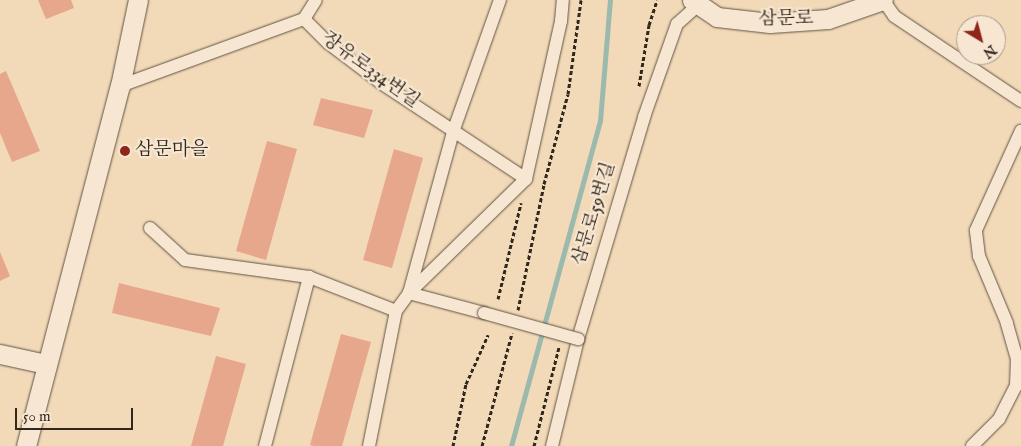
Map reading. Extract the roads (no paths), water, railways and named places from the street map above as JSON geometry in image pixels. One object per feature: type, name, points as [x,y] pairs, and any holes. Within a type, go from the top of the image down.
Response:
[{"type":"street","points":[[26,446],[120,86],[138,0]]},
{"type":"street","points":[[304,18],[316,0]]},
{"type":"street","points":[[409,293],[454,129],[500,0]]},
{"type":"street","points":[[369,446],[396,311],[409,293],[526,179],[561,21],[563,0]]},
{"type":"street","points":[[883,0],[894,16],[1021,101]]},
{"type":"street","name":"삼문로","points":[[696,1],[717,17],[770,23],[828,20],[883,0]]},
{"type":"street","name":"삼문로59번길","points":[[552,446],[578,339],[644,117],[677,24],[696,1]]},
{"type":"street","name":"장유로334번길","points":[[120,86],[304,18],[328,43],[382,83],[454,129],[526,179]]},
{"type":"street","points":[[972,446],[999,419],[1016,386],[1017,359],[1007,323],[979,256],[976,230],[1021,131]]},
{"type":"street","points":[[150,228],[186,260],[310,278],[396,311]]},
{"type":"street","points":[[266,446],[310,278]]},
{"type":"street","points":[[409,293],[578,339]]},
{"type":"street","points":[[0,354],[46,364]]},
{"type":"waterway","points":[[511,446],[600,121],[610,0]]},
{"type":"place","name":"삼문마을","points":[[125,151]]}]
